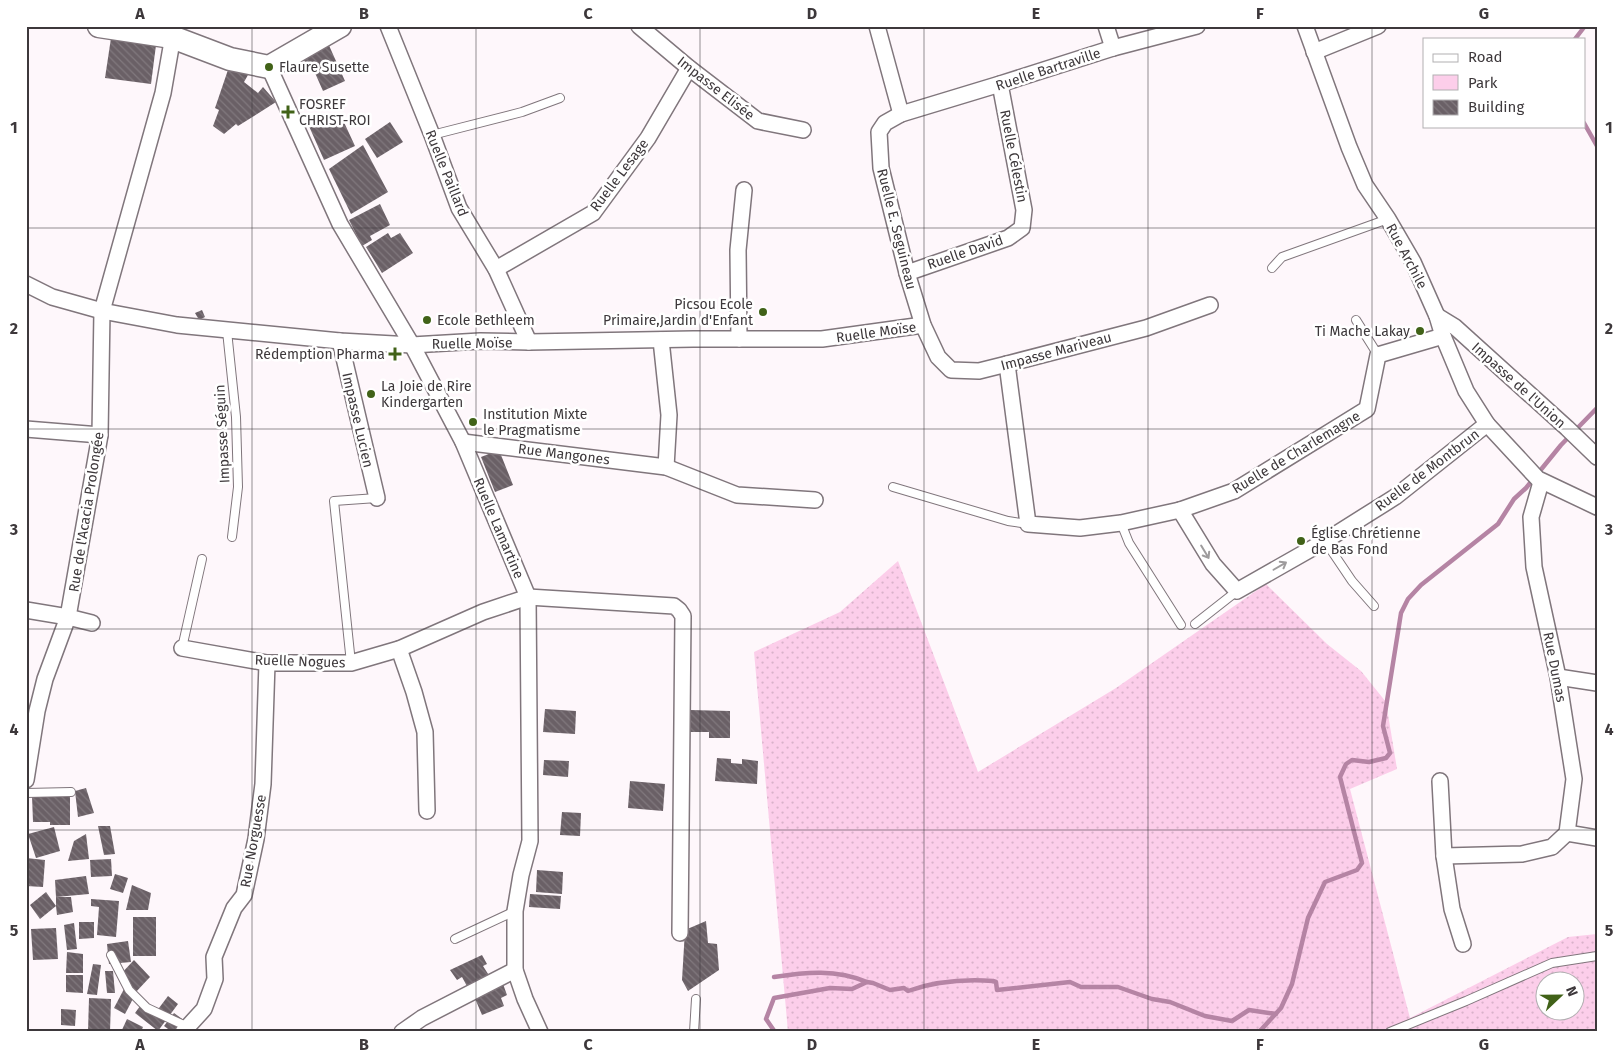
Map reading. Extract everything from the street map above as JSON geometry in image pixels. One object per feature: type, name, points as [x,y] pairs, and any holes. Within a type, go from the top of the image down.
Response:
[{"type":"street","points":[[99,26],[173,32],[230,59],[269,67],[340,26]]},
{"type":"street","name":"Ruelle Paillard","points":[[388,26],[459,208],[496,269],[529,342]]},
{"type":"street","name":"Impasse Elisée","points":[[639,26],[689,68],[758,121],[803,130]]},
{"type":"street","points":[[1106,26],[1113,48]]},
{"type":"street","name":"Ruelle Bartraville","points":[[900,114],[1113,48],[1196,26]]},
{"type":"street","name":"Rue Archile","points":[[1305,26],[1365,185],[1388,219],[1413,262],[1437,316],[1443,336],[1466,391],[1486,424],[1536,478],[1597,507]]},
{"type":"street","points":[[1314,52],[1378,26]]},
{"type":"street","points":[[880,27],[900,114]]},
{"type":"street","name":"Rue de l'Acacia Prolongée","points":[[26,780],[37,711],[45,679],[68,617],[100,436],[102,312],[163,92],[173,32]]},
{"type":"street","name":"Ruelle Lamartine","points":[[269,67],[340,224],[412,345],[462,442],[528,597],[530,841],[520,875],[515,911],[515,970],[541,1030]]},
{"type":"street","name":"Ruelle Lesage","points":[[496,269],[593,213],[648,138],[689,68]]},
{"type":"street","name":"Ruelle Célestin","points":[[1000,84],[1024,210],[1022,228]]},
{"type":"street","name":"Ruelle E. Seguineau","points":[[900,114],[885,123],[879,132],[881,168],[907,273],[923,325]]},
{"type":"street","points":[[739,339],[738,250],[744,190]]},
{"type":"street","name":"Ruelle David","points":[[907,273],[1008,238],[1022,228]]},
{"type":"street","name":"Ruelle Moïse","points":[[26,284],[52,297],[102,312],[177,325],[340,342],[412,345],[480,341],[822,339],[923,325]]},
{"type":"street","name":"Impasse Mariveau","points":[[923,325],[938,357],[951,370],[979,371],[1146,328],[1210,305]]},
{"type":"street","name":"Impasse de l'Union","points":[[1437,316],[1454,328],[1572,433],[1597,458]]},
{"type":"street","points":[[1378,355],[1443,336]]},
{"type":"street","points":[[661,340],[669,415],[666,466]]},
{"type":"street","name":"Impasse Lucien","points":[[340,342],[376,498]]},
{"type":"street","name":"Ruelle de Charlemagne","points":[[1028,524],[1080,528],[1121,523],[1180,510],[1234,491],[1366,409],[1378,355]]},
{"type":"street","points":[[1007,364],[1028,524]]},
{"type":"street","name":"Ruelle de Montbrun","points":[[1237,591],[1325,541],[1395,498],[1486,424]]},
{"type":"street","points":[[26,429],[100,436]]},
{"type":"street","name":"Rue Mangones","points":[[462,442],[666,466],[737,495],[815,500]]},
{"type":"street","name":"Rue Dumas","points":[[1536,478],[1530,518],[1534,567],[1558,677],[1574,779],[1567,833]]},
{"type":"street","points":[[1180,510],[1213,564],[1237,591]]},
{"type":"street","points":[[528,597],[674,606],[683,616],[680,933]]},
{"type":"street","name":"Ruelle Nogues","points":[[182,648],[267,663],[351,663],[399,649],[483,612],[528,597]]},
{"type":"street","points":[[26,610],[92,623]]},
{"type":"street","points":[[399,649],[425,732],[428,811]]},
{"type":"street","name":"Rue Norguesse","points":[[185,1030],[204,1009],[215,979],[214,957],[234,908],[244,895],[256,839],[262,784],[267,663]]},
{"type":"street","points":[[1558,677],[1597,683]]},
{"type":"street","points":[[1440,781],[1444,856],[1452,909],[1463,944]]},
{"type":"street","points":[[1444,856],[1522,854],[1552,847],[1567,833],[1597,838]]},
{"type":"street","points":[[402,1032],[422,1018],[515,970]]},
{"type":"lane","points":[[432,135],[522,112],[560,98]]},
{"type":"lane","points":[[1272,268],[1282,257],[1388,219]]},
{"type":"lane","points":[[1356,320],[1378,355]]},
{"type":"lane","name":"Impasse Séguin","points":[[227,331],[236,417],[238,487],[232,537]]},
{"type":"lane","points":[[893,488],[1008,521],[1028,524]]},
{"type":"lane","points":[[351,663],[334,501],[376,498]]},
{"type":"lane","points":[[1121,523],[1128,544],[1181,625]]},
{"type":"lane","points":[[1325,541],[1352,580],[1374,606]]},
{"type":"lane","points":[[182,648],[202,559]]},
{"type":"lane","points":[[1195,624],[1237,591]]},
{"type":"lane","points":[[26,793],[71,792]]},
{"type":"lane","points":[[455,939],[515,911]]},
{"type":"lane","points":[[111,955],[129,990],[147,1008],[185,1030]]},
{"type":"lane","points":[[1390,1032],[1552,963],[1597,956]]},
{"type":"lane","points":[[694,1032],[696,999]]},
{"type":"green space","points":[[898,561],[978,772],[1116,688],[1266,584],[1327,644],[1361,671],[1386,702],[1397,769],[1350,789],[1410,1018],[1568,937],[1597,934],[1597,1032],[788,1032],[754,652],[840,612]]},
{"type":"building","points":[[111,38],[156,45],[151,84],[105,78]]},
{"type":"building","points":[[327,41],[345,81],[323,91],[311,64],[307,66],[301,55]]},
{"type":"building","points":[[230,64],[248,75],[244,82],[258,93],[263,87],[276,102],[238,126],[236,124],[224,134],[213,126],[219,110],[215,108]]},
{"type":"building","points":[[332,113],[336,121],[342,118],[355,146],[324,160],[308,124]]},
{"type":"building","points":[[390,122],[403,142],[377,158],[365,139]]},
{"type":"building","points":[[363,145],[388,192],[351,214],[329,169]]},
{"type":"building","points":[[380,204],[390,225],[370,236],[372,240],[362,246],[349,220]]},
{"type":"building","points":[[388,233],[391,238],[400,233],[413,253],[382,273],[366,247]]},
{"type":"building","points":[[202,310],[205,317],[199,320],[195,313]]},
{"type":"building","points":[[499,450],[513,485],[495,492],[481,457]]},
{"type":"building","points":[[545,709],[576,711],[575,734],[543,732]]},
{"type":"building","points":[[690,710],[730,711],[730,738],[709,738],[709,732],[689,732]]},
{"type":"building","points":[[717,758],[731,759],[731,763],[742,764],[742,759],[758,761],[757,784],[715,781]]},
{"type":"building","points":[[544,760],[569,761],[568,777],[543,775]]},
{"type":"building","points":[[630,781],[665,784],[663,811],[628,808]]},
{"type":"building","points":[[86,788],[94,813],[78,817],[75,791]]},
{"type":"building","points":[[32,796],[70,796],[70,825],[50,825],[50,822],[33,822]]},
{"type":"building","points":[[562,812],[581,813],[580,836],[560,835]]},
{"type":"building","points":[[98,826],[110,826],[115,854],[104,855]]},
{"type":"building","points":[[54,827],[60,851],[36,858],[28,834]]},
{"type":"building","points":[[86,834],[89,859],[68,861],[74,841]]},
{"type":"building","points":[[26,858],[45,860],[43,887],[26,886]]},
{"type":"building","points":[[111,859],[112,876],[91,877],[90,860]]},
{"type":"building","points":[[537,870],[563,872],[562,894],[536,892]]},
{"type":"building","points":[[115,874],[128,878],[123,893],[110,889]]},
{"type":"building","points":[[86,876],[89,894],[56,897],[55,880]]},
{"type":"building","points":[[132,885],[151,893],[148,910],[126,910]]},
{"type":"building","points":[[46,892],[56,906],[40,919],[30,905]]},
{"type":"building","points":[[530,894],[561,896],[560,909],[529,907]]},
{"type":"building","points":[[56,897],[71,897],[73,912],[57,915]]},
{"type":"building","points":[[91,899],[119,901],[116,937],[97,935],[99,907],[91,906]]},
{"type":"building","points":[[133,917],[156,917],[156,956],[133,956]]},
{"type":"building","points":[[706,921],[708,943],[717,944],[719,970],[688,991],[682,980],[685,930]]},
{"type":"building","points":[[79,922],[94,922],[94,938],[79,939]]},
{"type":"building","points":[[74,923],[77,949],[67,950],[64,925]]},
{"type":"building","points":[[56,928],[58,959],[33,960],[31,929]]},
{"type":"building","points":[[128,941],[131,962],[109,964],[107,944]]},
{"type":"building","points":[[67,952],[83,954],[83,973],[66,973]]},
{"type":"building","points":[[482,955],[487,964],[483,966],[490,977],[469,990],[462,977],[457,980],[450,970]]},
{"type":"building","points":[[134,960],[150,977],[135,993],[119,976]]},
{"type":"building","points":[[93,964],[101,965],[97,995],[87,994]]},
{"type":"building","points":[[105,971],[113,971],[115,993],[107,993]]},
{"type":"building","points":[[66,975],[83,975],[83,993],[66,992]]},
{"type":"building","points":[[503,984],[507,995],[501,998],[504,1006],[482,1015],[474,996]]},
{"type":"building","points":[[124,989],[135,995],[125,1014],[114,1008]]},
{"type":"building","points":[[168,996],[178,1004],[158,1031],[135,1013],[143,1002],[156,1012]]},
{"type":"building","points":[[89,998],[111,999],[110,1032],[88,1032]]},
{"type":"building","points":[[61,1009],[76,1010],[75,1026],[61,1025]]},
{"type":"building","points":[[174,1013],[193,1027],[190,1032],[172,1032],[164,1026]]},
{"type":"building","points":[[127,1019],[143,1027],[141,1032],[121,1032]]},
{"type":"waterway","points":[[1576,38],[1585,26]]},
{"type":"waterway","points":[[1586,127],[1597,146]]},
{"type":"waterway","points":[[1259,1032],[1281,1008],[1292,984],[1308,918],[1325,882],[1357,870],[1362,863],[1340,777],[1346,764],[1352,760],[1369,762],[1386,758],[1390,753],[1383,726],[1401,613],[1408,599],[1421,585],[1498,524],[1514,499],[1526,488],[1561,445],[1597,408]]},
{"type":"waterway","points":[[774,977],[832,973],[867,982]]},
{"type":"waterway","points":[[775,1032],[766,1019],[774,998],[830,988],[852,989],[867,982],[890,990],[904,988],[908,991],[940,983],[971,980],[996,982],[997,990],[1070,982],[1081,987],[1118,987],[1152,999],[1170,1002],[1205,1016],[1232,1021],[1249,1010],[1276,1014]]},
{"type":"place","name":"Flaure Susette","points":[[269,67]]},
{"type":"place","name":"FOSREF CHRIST-ROI","points":[[288,112]]},
{"type":"place","name":"Picsou Ecole Primaire,Jardin d'Enfant","points":[[763,312]]},
{"type":"place","name":"Ecole Bethleem","points":[[427,320]]},
{"type":"place","name":"Ti Mache Lakay","points":[[1420,331]]},
{"type":"place","name":"Rédemption Pharma","points":[[395,354]]},
{"type":"place","name":"La Joie de Rire Kindergarten","points":[[371,394]]},
{"type":"place","name":"Institution Mixte le Pragmatisme","points":[[473,422]]},
{"type":"place","name":"Église Chrétienne de Bas Fond","points":[[1301,541]]}]
